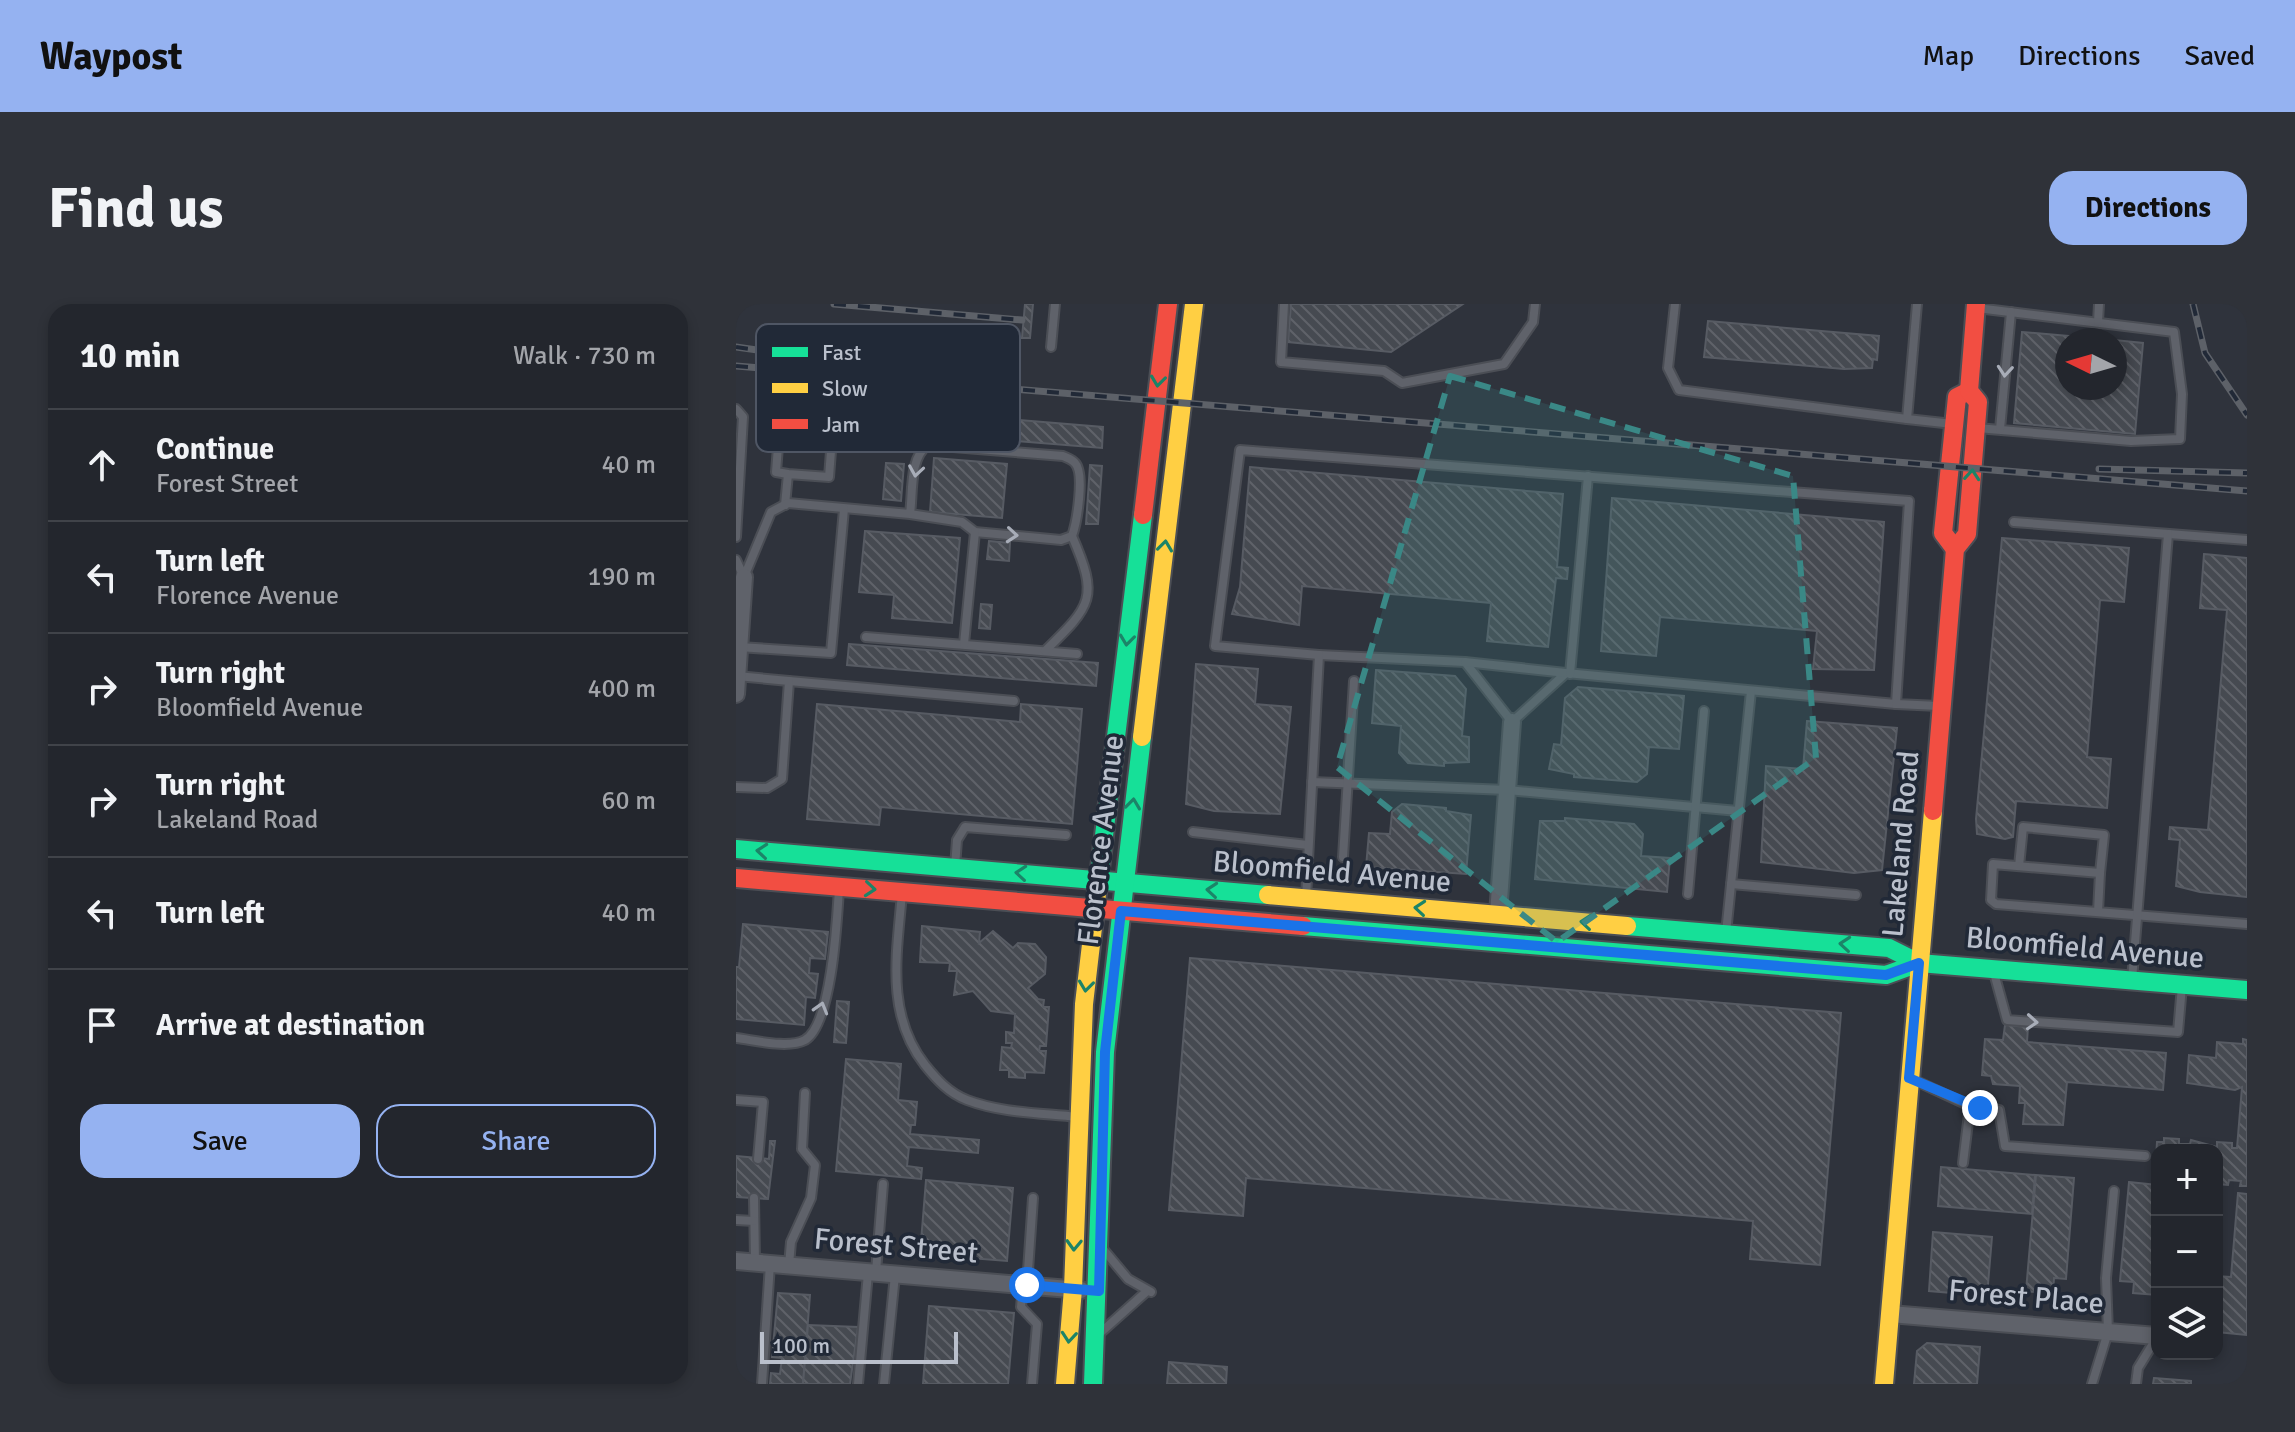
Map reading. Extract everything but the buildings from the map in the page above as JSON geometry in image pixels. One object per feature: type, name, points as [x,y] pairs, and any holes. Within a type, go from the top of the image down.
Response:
[{"type":"main road","name":"Florence Avenue","points":[[1065,1384],[1073,1289],[1084,1004],[1168,304]]},
{"type":"main road","name":"Florence Avenue","points":[[1093,1384],[1101,1245],[1105,1052],[1194,304]]},
{"type":"main road","name":"Lakeland Road","points":[[1884,1384],[1955,549],[1967,534],[1978,402],[1969,391],[1976,306]]},
{"type":"main road","name":"Lakeland Road","points":[[1955,549],[1943,533],[1957,397],[1969,391]]},
{"type":"main road","name":"Bloomfield Avenue","points":[[736,849],[1889,948],[1919,963],[2247,990]]},
{"type":"main road","name":"Bloomfield Avenue","points":[[736,878],[1886,975],[1919,963]]},
{"type":"main road","points":[[1496,942],[1498,914]]},
{"type":"main road","points":[[1078,1117],[1099,1126],[1103,1134]]},
{"type":"street","points":[[737,685],[744,577]]},
{"type":"street","points":[[1498,914],[1512,722]]},
{"type":"street","name":"Forest Street","points":[[736,1261],[1099,1291]]},
{"type":"street","name":"Forest Place","points":[[1890,1314],[2151,1336]]},
{"type":"lane","points":[[1051,347],[1055,304]]},
{"type":"lane","points":[[1284,304],[1281,362],[1384,371],[1402,383],[1504,364],[1533,322],[1535,304]]},
{"type":"lane","points":[[1675,304],[1668,368],[1679,390],[1953,425]]},
{"type":"lane","points":[[1907,419],[1917,304]]},
{"type":"lane","points":[[2098,322],[2099,304]]},
{"type":"lane","points":[[1976,306],[2174,332],[2182,394],[2180,439],[2131,441],[1976,428]]},
{"type":"lane","points":[[2000,429],[2011,312]]},
{"type":"lane","points":[[736,409],[743,417],[744,442],[736,537]]},
{"type":"lane","points":[[1896,704],[1909,501],[1240,450],[1215,646],[1465,662],[1751,691],[1896,704],[1940,706]]},
{"type":"lane","points":[[778,452],[776,472],[829,477],[831,452]]},
{"type":"lane","points":[[910,514],[916,462],[920,452]]},
{"type":"lane","points":[[1014,452],[1063,456],[1075,463],[1080,474],[1077,523],[1072,536],[1090,579],[1084,609],[1045,651]]},
{"type":"lane","points":[[785,505],[788,474]]},
{"type":"lane","points":[[1465,662],[1512,722],[1568,674],[1588,476]]},
{"type":"lane","points":[[744,577],[771,512],[785,505],[910,514],[962,522],[975,532],[1061,540],[1072,536]]},
{"type":"lane","points":[[739,647],[831,653],[844,509]]},
{"type":"lane","points":[[2014,522],[2247,540]]},
{"type":"lane","points":[[964,644],[975,532]]},
{"type":"lane","points":[[2132,980],[2168,534]]},
{"type":"lane","points":[[736,560],[744,577]]},
{"type":"lane","points":[[866,637],[1077,654]]},
{"type":"lane","points":[[1306,898],[1319,655]]},
{"type":"lane","points":[[736,787],[767,788],[782,779],[789,681]]},
{"type":"lane","points":[[737,685],[789,681],[1014,701]]},
{"type":"lane","points":[[1343,857],[1354,681]]},
{"type":"lane","points":[[1725,934],[1751,691]]},
{"type":"lane","points":[[1688,894],[1704,711]]},
{"type":"lane","points":[[1312,782],[1507,790],[1738,811]]},
{"type":"lane","points":[[955,868],[957,840],[965,827],[1066,835]]},
{"type":"lane","points":[[2019,866],[2023,827],[2104,835],[2098,912]]},
{"type":"lane","points":[[1193,832],[1308,845]]},
{"type":"lane","points":[[2100,873],[1993,864],[1991,900],[1996,904],[2247,924]]},
{"type":"lane","points":[[1731,884],[1856,895]]},
{"type":"lane","points":[[736,1038],[790,1043],[804,1041],[813,1032],[830,972],[840,887]]},
{"type":"lane","points":[[902,892],[895,972],[898,1009],[912,1043],[934,1076],[952,1093],[986,1106],[1078,1117]]},
{"type":"lane","points":[[1993,969],[2007,1020],[2178,1032],[2182,984]]},
{"type":"lane","points":[[1909,1078],[1970,1106],[1996,1109],[2003,1113],[2001,1140],[2005,1146],[2145,1156]]},
{"type":"lane","points":[[789,1265],[791,1242],[811,1198],[815,1165],[802,1149],[805,1093]]},
{"type":"lane","points":[[736,1100],[763,1102],[758,1159]]},
{"type":"lane","points":[[1963,1163],[1970,1106]]},
{"type":"lane","points":[[858,1384],[883,1184]]},
{"type":"lane","points":[[2092,1384],[2108,1332],[2106,1278],[2114,1191]]},
{"type":"lane","points":[[754,1198],[754,1221],[762,1263],[762,1384]]},
{"type":"lane","points":[[1032,1384],[1037,1324],[1021,1307],[1033,1198]]},
{"type":"lane","points":[[736,1220],[754,1221]]},
{"type":"lane","points":[[1096,1337],[1149,1292],[1128,1279],[1101,1245]]},
{"type":"lane","points":[[884,1384],[895,1274]]},
{"type":"lane","points":[[2136,1384],[2138,1368],[2151,1346]]},
{"type":"highlighted area","points":[[1450,376],[1793,476],[1816,758],[1557,942],[1337,767]]},
{"type":"railway","points":[[834,304],[1022,320]]},
{"type":"railway","points":[[2193,304],[2205,353],[2247,415]]},
{"type":"railway","points":[[736,347],[756,350]]},
{"type":"railway","points":[[736,366],[756,368]]},
{"type":"railway","points":[[1020,389],[2247,491]]},
{"type":"railway","points":[[2099,469],[2247,473]]},
{"type":"traffic: fast","points":[[1098,885],[1143,515]]},
{"type":"traffic: fast","points":[[1093,1384],[1105,1052],[1142,737]]},
{"type":"traffic: fast","points":[[736,849],[1268,895]]},
{"type":"traffic: fast","points":[[1303,926],[1886,975],[1919,963]]},
{"type":"traffic: fast","points":[[1627,926],[1889,948],[1919,963],[2247,990]]},
{"type":"traffic: slow","points":[[1142,737],[1194,304]]},
{"type":"traffic: slow","points":[[1884,1384],[1933,811]]},
{"type":"traffic: slow","points":[[1065,1384],[1073,1289],[1084,1004],[1098,885]]},
{"type":"traffic: slow","points":[[1268,895],[1627,926]]},
{"type":"traffic: jam","points":[[1143,515],[1168,304]]},
{"type":"traffic: jam","points":[[1933,811],[1955,549],[1967,534],[1978,402],[1969,391],[1976,304]]},
{"type":"traffic: jam","points":[[1955,549],[1943,533],[1957,397],[1969,391]]},
{"type":"traffic: jam","points":[[736,878],[1303,926]]},
{"type":"route","points":[[1027,1285],[1099,1291],[1105,1052],[1121,911],[1886,975],[1919,963],[1909,1078],[1980,1108]]}]
